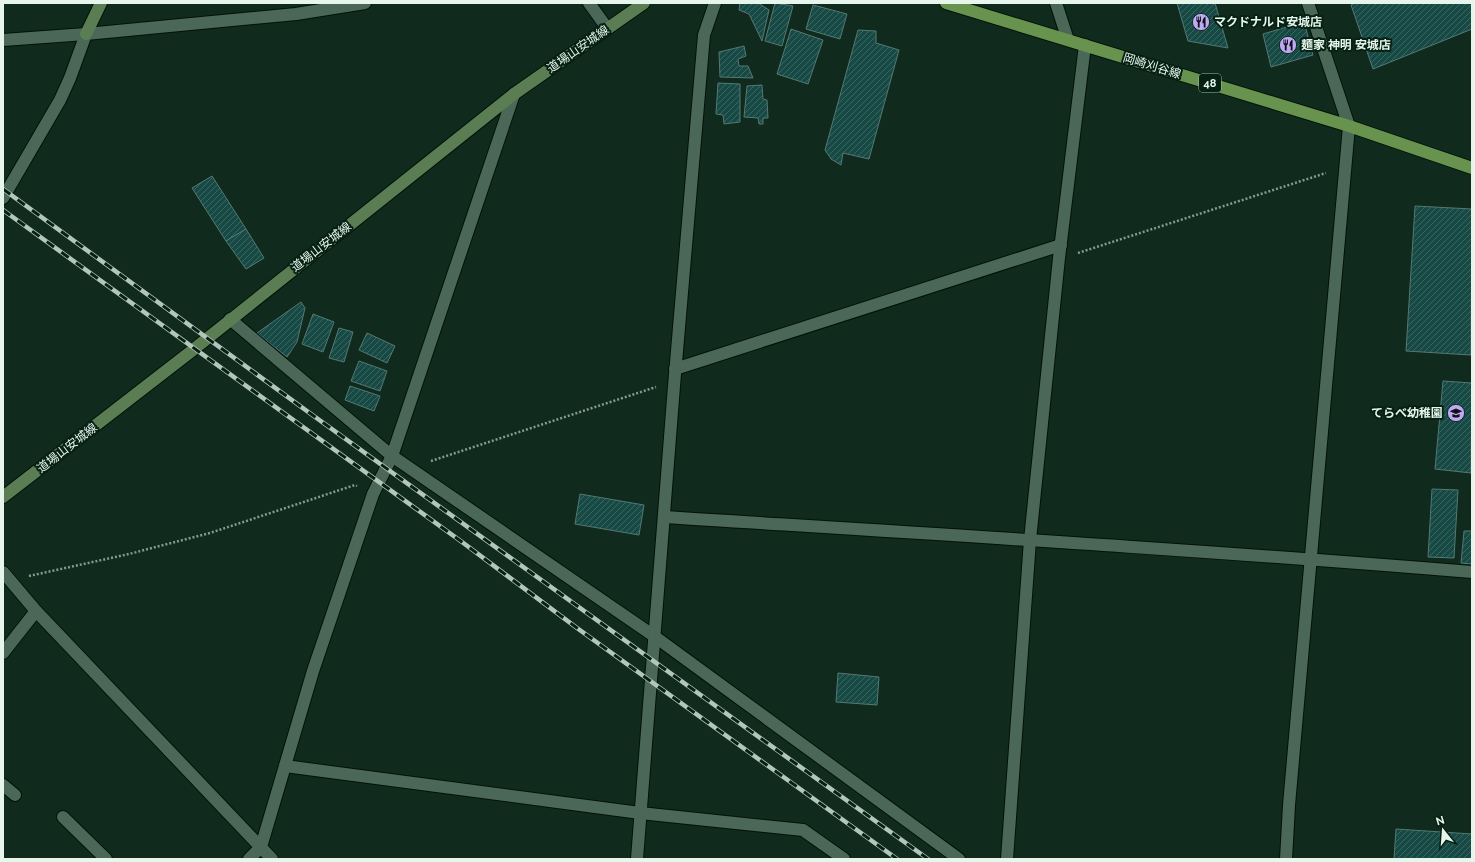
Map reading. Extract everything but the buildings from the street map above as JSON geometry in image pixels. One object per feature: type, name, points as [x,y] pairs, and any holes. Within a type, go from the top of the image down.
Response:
[{"type":"main road","points":[[86,34],[102,3]]},
{"type":"main road","name":"道場山安城線","points":[[3,498],[514,94],[644,3]]},
{"type":"main road","name":"岡崎刈谷線","points":[[946,3],[1349,126],[1472,168]]},
{"type":"street","points":[[3,40],[86,34],[296,14],[365,3]]},
{"type":"street","points":[[589,3],[607,28]]},
{"type":"street","points":[[636,859],[675,369],[704,35],[715,3]]},
{"type":"street","points":[[1056,3],[1068,40]]},
{"type":"street","points":[[1286,859],[1289,805],[1310,559],[1349,126],[1308,3]]},
{"type":"street","points":[[3,198],[60,100],[70,78],[86,34]]},
{"type":"street","points":[[1007,859],[1030,540],[1061,245],[1085,45]]},
{"type":"street","points":[[249,859],[261,847],[313,671],[373,494],[392,456],[514,94]]},
{"type":"street","points":[[675,369],[1061,245]]},
{"type":"street","points":[[230,319],[392,456],[654,636],[959,859]]},
{"type":"street","points":[[664,517],[1310,559],[1472,572]]},
{"type":"street","points":[[6,576],[36,611],[272,859]]},
{"type":"street","points":[[3,653],[36,611]]},
{"type":"street","points":[[285,766],[640,813],[803,830],[844,859]]},
{"type":"street","points":[[3,785],[15,795]]},
{"type":"street","points":[[63,818],[106,859]]},
{"type":"path","points":[[6,576],[129,554],[210,533],[355,485],[373,494]]},
{"type":"railway","points":[[3,189],[311,414],[928,859]]},
{"type":"railway","points":[[3,210],[897,859]]},
{"type":"place","name":"マクドナルド安城店","points":[[1201,22]]},
{"type":"place","name":"麺家 神明 安城店","points":[[1288,45]]},
{"type":"place","name":"てらべ幼稚園","points":[[1456,413]]}]
